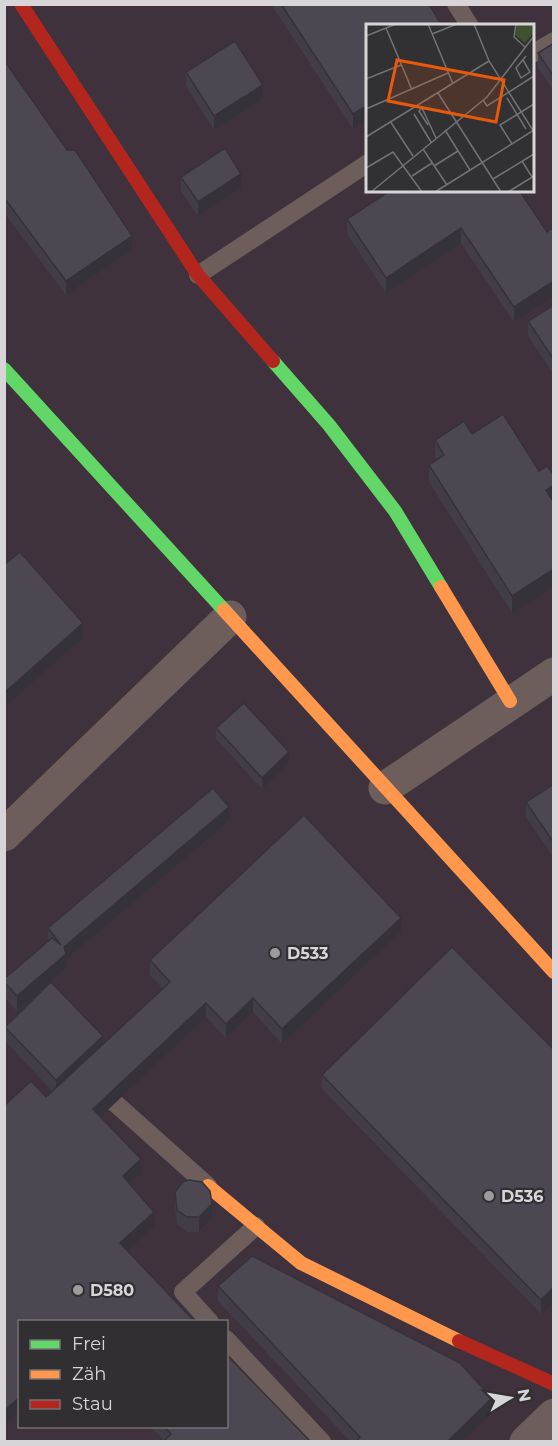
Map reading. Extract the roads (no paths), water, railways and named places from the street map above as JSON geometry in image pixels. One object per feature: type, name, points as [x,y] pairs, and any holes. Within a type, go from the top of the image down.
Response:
[{"type":"street","points":[[21,4],[198,275],[329,425],[395,511],[510,701]]},
{"type":"street","points":[[4,369],[554,972]]},
{"type":"street","points":[[4,835],[230,617]]},
{"type":"street","points":[[385,788],[510,701],[554,674]]},
{"type":"street","points":[[208,1185],[301,1263],[388,1308],[554,1384]]},
{"type":"street","points":[[525,1442],[554,1414]]},
{"type":"lane","points":[[456,4],[469,24]]},
{"type":"lane","points":[[534,53],[554,41]]},
{"type":"lane","points":[[198,275],[366,164]]},
{"type":"lane","points":[[76,1081],[115,1102],[208,1185]]},
{"type":"lane","points":[[208,1320],[183,1292],[256,1226]]},
{"type":"lane","points":[[228,1341],[322,1442]]},
{"type":"place","name":"D533","points":[[275,953]]},
{"type":"place","name":"D536","points":[[489,1196]]},
{"type":"place","name":"D580","points":[[78,1290]]}]
